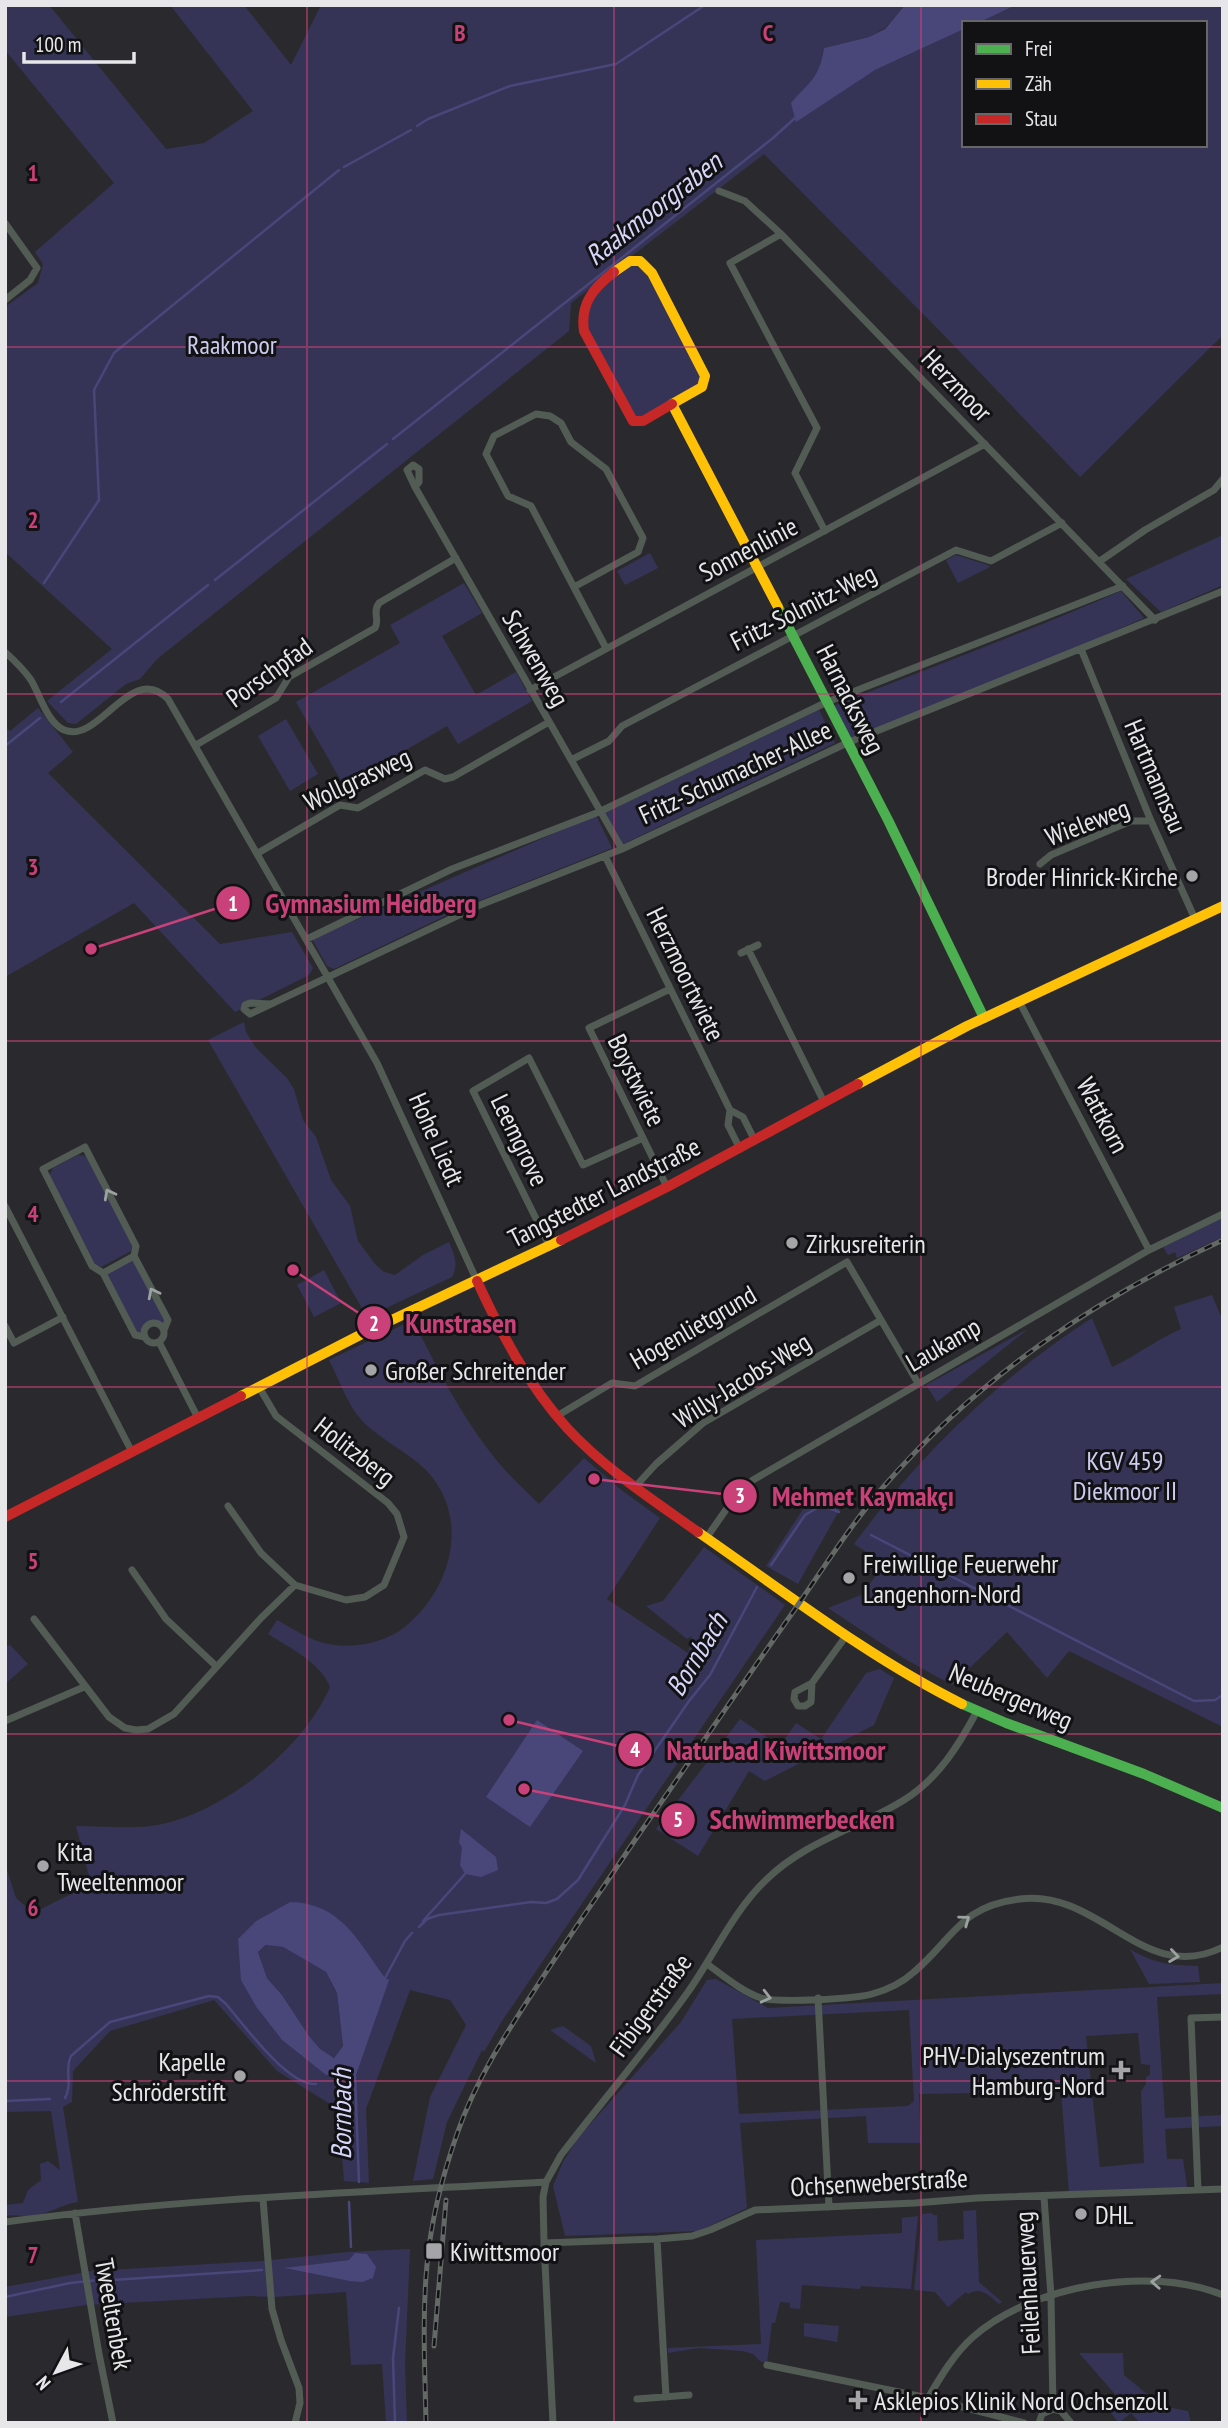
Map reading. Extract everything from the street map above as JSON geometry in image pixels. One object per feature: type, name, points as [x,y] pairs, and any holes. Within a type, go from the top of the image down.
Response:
[{"type":"street","name":"Herzmoor","points":[[719,191],[745,201],[781,234],[1155,620]]},
{"type":"street","points":[[5,223],[37,268],[30,280],[5,300]]},
{"type":"street","points":[[781,234],[730,264],[817,428],[795,473],[825,531]]},
{"type":"street","points":[[630,261],[640,261],[652,273],[705,376],[702,387],[672,404],[643,421],[633,421],[584,331],[581,314],[588,296],[630,261]]},
{"type":"street","name":"Harnacksweg","points":[[672,404],[888,820],[984,1018]]},
{"type":"street","points":[[574,587],[638,552],[643,538],[606,469],[571,442],[561,423],[550,416],[536,414],[494,436],[486,454],[508,496],[531,506],[606,649]]},
{"type":"street","name":"Sonnenlinie","points":[[530,690],[985,444]]},
{"type":"street","points":[[1100,561],[1145,530],[1214,490],[1223,479]]},
{"type":"street","name":"Schwenweg","points":[[415,487],[622,849]]},
{"type":"street","name":"Fritz-Solmitz-Weg","points":[[571,760],[609,741],[622,726],[956,550],[991,561],[1062,523]]},
{"type":"street","name":"Porschpfad","points":[[196,746],[276,698],[289,677],[375,628],[378,621],[375,610],[379,603],[456,558]]},
{"type":"street","name":"Fritz-Schumacher-Allee","points":[[307,939],[452,869],[599,811],[827,702],[1123,586]]},
{"type":"street","name":"Fritz-Schumacher-Allee","points":[[270,1004],[480,905],[622,849],[846,743],[1223,592]]},
{"type":"street","name":"Hartmannsau","points":[[1081,649],[1151,821],[1195,919]]},
{"type":"street","name":"Hohe Liedt","points":[[5,652],[29,677],[58,726],[73,732],[90,725],[131,694],[146,688],[155,690],[168,699],[382,1074],[504,1340],[529,1380],[557,1416],[592,1452],[634,1488],[795,1600]]},
{"type":"street","name":"Wollgrasweg","points":[[258,853],[340,805],[358,808],[425,769],[444,779],[453,777],[549,722]]},
{"type":"street","name":"Wieleweg","points":[[1040,864],[1051,855],[1131,821],[1151,821]]},
{"type":"street","name":"Herzmoortwiete","points":[[605,856],[730,1110],[728,1125],[740,1149]]},
{"type":"street","name":"Tangstedter Landstraße","points":[[5,1517],[360,1335],[477,1281],[667,1187],[894,1063],[1019,1001],[1223,906]]},
{"type":"street","points":[[758,945],[745,951],[824,1102]]},
{"type":"street","name":"Boystwiete","points":[[667,1187],[589,1028],[670,989]]},
{"type":"street","name":"Wattkorn","points":[[1019,1001],[1149,1250]]},
{"type":"street","name":"Leemgrove","points":[[549,1245],[473,1090],[529,1058],[583,1165],[643,1138]]},
{"type":"street","name":"Herzmoortwiete","points":[[730,1110],[743,1117],[755,1141]]},
{"type":"street","points":[[85,1147],[136,1246],[134,1256],[168,1320],[159,1342],[149,1342],[145,1337],[135,1335],[103,1273],[92,1266],[43,1169],[85,1147]]},
{"type":"street","points":[[5,1206],[8,1220],[63,1317],[132,1452]]},
{"type":"street","name":"Laukamp","points":[[707,1537],[739,1492],[753,1480],[1149,1250],[1223,1214]]},
{"type":"street","points":[[103,1273],[134,1256]]},
{"type":"street","name":"Hogenlietgrund","points":[[557,1416],[612,1383],[635,1386],[847,1262],[881,1320]]},
{"type":"street","points":[[5,1326],[14,1343],[63,1317]]},
{"type":"street","points":[[881,1320],[918,1383]]},
{"type":"street","name":"Willy-Jacobs-Weg","points":[[634,1488],[656,1464],[703,1423],[881,1320]]},
{"type":"street","points":[[145,1337],[146,1327],[150,1323],[157,1323],[164,1329]]},
{"type":"street","points":[[159,1342],[198,1418]]},
{"type":"street","name":"Holitzberg","points":[[228,1506],[261,1553],[295,1585],[346,1600],[373,1594],[384,1585],[404,1537],[397,1514],[388,1503],[276,1416],[259,1387]]},
{"type":"street","points":[[132,1570],[166,1619],[216,1667]]},
{"type":"street","points":[[34,1619],[84,1687],[115,1723],[125,1728],[148,1729],[174,1714],[275,1603],[295,1585]]},
{"type":"street","name":"Neubergerweg","points":[[795,1600],[846,1636],[939,1692],[977,1711],[1031,1734],[1143,1773],[1223,1808]]},
{"type":"street","points":[[812,1683],[846,1636]]},
{"type":"street","points":[[5,1721],[84,1687]]},
{"type":"street","name":"Fibigerstraße","points":[[553,2423],[544,2197],[546,2182],[561,2155],[639,2056],[769,1876],[802,1852],[898,1803],[924,1785],[959,1744],[977,1711]]},
{"type":"street","points":[[707,1964],[744,1990],[762,1998],[778,2000],[871,1994],[894,1986],[913,1973],[956,1926],[973,1914],[999,1903],[1025,1898],[1060,1901],[1084,1910],[1145,1948],[1166,1956],[1188,1958],[1209,1954],[1223,1947]]},
{"type":"street","points":[[818,1998],[829,2207]]},
{"type":"street","points":[[1198,2190],[1191,2018],[1223,2017]]},
{"type":"street","points":[[5,2222],[75,2213],[263,2199],[546,2182]]},
{"type":"street","name":"Ochsenweberstraße","points":[[544,2243],[657,2239],[701,2233],[755,2210],[1223,2189]]},
{"type":"street","name":"Feilenhauerweg","points":[[1044,2197],[1051,2296],[1053,2409]]},
{"type":"street","points":[[263,2199],[272,2309],[299,2388],[300,2403],[295,2423]]},
{"type":"street","name":"Tweeltenbek","points":[[75,2213],[113,2423]]},
{"type":"street","points":[[657,2239],[666,2397]]},
{"type":"street","points":[[928,2398],[947,2367],[972,2338],[1009,2313],[1051,2296],[1101,2284],[1154,2281],[1223,2295]]},
{"type":"street","points":[[767,2365],[928,2398],[1024,2423]]},
{"type":"street","points":[[637,2399],[689,2395]]},
{"type":"street","points":[[1039,2423],[1042,2414],[1053,2409],[1061,2412],[1070,2423]]},
{"type":"green space","name":"Raakmoor","points":[[5,5],[49,5],[166,149],[204,143],[253,111],[170,5],[244,5],[291,65],[321,5],[905,5],[885,28],[869,37],[824,48],[820,66],[846,87],[875,70],[962,30],[962,147],[1207,147],[1207,21],[982,21],[1016,5],[1223,5],[1223,335],[1080,477],[764,154],[571,303],[569,331],[157,659],[140,679],[126,684],[76,724],[68,723],[47,701],[112,649],[5,552],[5,307],[38,283],[43,264],[35,252],[114,183],[5,50]]},
{"type":"green space","points":[[635,264],[646,272],[701,374],[702,383],[641,417],[636,417],[585,323],[594,294],[627,267]]},
{"type":"green space","points":[[1223,535],[1223,585],[1161,612],[1126,579]]},
{"type":"green space","points":[[650,553],[658,568],[625,585],[617,571]]},
{"type":"green space","points":[[956,555],[990,567],[958,583],[946,560]]},
{"type":"green space","points":[[464,583],[482,613],[442,636],[476,695],[516,672],[532,701],[458,744],[447,726],[344,786],[296,702],[400,643],[390,625]]},
{"type":"green space","points":[[1121,591],[1144,618],[1034,666],[848,740],[833,706]]},
{"type":"green space","points":[[38,708],[73,752],[48,773],[220,944],[292,932],[313,968],[309,975],[235,1012],[134,903],[5,977],[5,727],[10,731]]},
{"type":"green space","points":[[819,710],[835,743],[623,844],[605,813]]},
{"type":"green space","points":[[286,719],[318,774],[290,791],[258,736]]},
{"type":"green space","points":[[596,815],[612,848],[468,905],[334,969],[327,966],[312,939]]},
{"type":"green space","points":[[244,1022],[246,1032],[256,1048],[287,1078],[294,1089],[303,1120],[316,1137],[331,1180],[350,1206],[358,1241],[375,1264],[384,1272],[395,1275],[423,1255],[449,1242],[455,1264],[452,1277],[367,1317],[208,1040]]},
{"type":"green space","points":[[78,1155],[86,1156],[133,1247],[131,1251],[101,1267],[95,1264],[49,1176],[53,1168]]},
{"type":"green space","points":[[1223,1218],[1223,1237],[1177,1258],[1175,1252],[1168,1255],[1163,1247]]},
{"type":"green space","points":[[133,1259],[165,1320],[163,1326],[156,1322],[146,1325],[143,1336],[138,1333],[106,1273]]},
{"type":"green space","points":[[324,1270],[341,1303],[314,1317],[297,1285]]},
{"type":"green space","name":"KGV 459 Diekmoor II","points":[[1212,1295],[1223,1321],[1223,1727],[1069,1651],[1047,1678],[1007,1632],[952,1685],[905,1659],[828,1608],[861,1595],[885,1564],[854,1544],[933,1449],[993,1392],[1092,1318],[1112,1367],[1181,1329],[1174,1307]]},
{"type":"green space","points":[[413,1320],[443,1378],[477,1434],[504,1469],[539,1504],[584,1458],[660,1518],[607,1599],[688,1653],[692,1636],[687,1639],[646,1606],[663,1601],[704,1547],[785,1605],[502,2021],[484,2052],[482,2050],[447,2122],[433,2179],[413,2181],[430,2097],[466,2025],[450,2000],[410,1990],[366,2109],[369,2183],[344,2181],[338,2109],[277,2071],[214,2000],[110,2031],[73,2071],[72,2102],[63,2107],[78,2202],[34,2216],[5,2216],[5,2205],[23,2203],[28,2190],[41,2180],[40,2164],[48,2161],[60,2170],[51,2111],[5,2112],[5,1864],[16,1898],[33,1913],[91,1884],[76,1826],[151,1826],[177,1820],[230,1795],[256,1777],[300,1734],[330,1687],[312,1663],[268,1634],[277,1620],[320,1642],[342,1646],[376,1642],[406,1626],[422,1610],[435,1592],[444,1572],[452,1530],[440,1489],[419,1463],[365,1424],[347,1397],[329,1360]],"holes":[[[290,1902],[385,1979],[355,2077],[326,2075],[282,2040],[257,2008],[238,1939],[256,1921]]]},
{"type":"green space","points":[[1028,1329],[937,1402],[926,1385]]},
{"type":"green space","points":[[826,1501],[841,1507],[798,1584],[766,1566],[803,1509]]},
{"type":"green space","points":[[10,1645],[28,1664],[5,1684],[5,1647]]},
{"type":"green space","points":[[880,1669],[894,1678],[874,1725],[765,1781],[749,1771],[698,1856],[656,1829],[740,1719],[780,1746],[796,1723],[821,1739],[866,1673]]},
{"type":"green space","points":[[267,1945],[283,1947],[326,1972],[337,1993],[343,2046],[334,2058],[320,2050],[267,1978],[258,1952]]},
{"type":"green space","points":[[1130,1949],[1162,1963],[1198,1966],[1200,1982],[1149,1984]]},
{"type":"green space","points":[[716,1979],[768,2008],[1223,1983],[1223,1994],[1157,1997],[1165,2118],[1223,2115],[1223,2126],[1165,2129],[1167,2159],[1183,2159],[1187,2187],[1069,2193],[1061,2091],[919,2094],[921,2143],[868,2143],[866,2116],[740,2123],[747,2208],[699,2231],[565,2236],[553,2186],[563,2162],[577,2139],[681,2022],[707,1980]],"holes":[[[909,2010],[914,2101],[908,2106],[739,2114],[732,2019]],[[1138,2033],[1141,2064],[1150,2065],[1150,2075],[1146,2077],[1146,2084],[1141,2091],[1144,2163],[1100,2167],[1086,2036]]]},
{"type":"green space","points":[[563,2026],[591,2046],[596,2063],[550,2030]]},
{"type":"green space","points":[[976,2210],[979,2282],[1002,2302],[999,2304],[985,2293],[966,2292],[948,2307],[935,2292],[914,2290],[922,2214],[937,2215],[938,2241],[964,2239],[963,2211]]},
{"type":"green space","points":[[918,2216],[911,2289],[802,2285],[800,2309],[790,2308],[790,2303],[780,2302],[775,2323],[772,2323],[767,2363],[743,2351],[699,2348],[668,2353],[668,2348],[761,2344],[756,2240],[902,2233],[902,2218]]},
{"type":"green space","points":[[410,2249],[405,2365],[407,2423],[386,2423],[382,2364],[351,2365],[346,2292],[86,2305],[5,2317],[5,2287],[92,2271],[262,2261]],"holes":[[[349,2260],[349,2281],[288,2269],[288,2268]]]},
{"type":"green space","points":[[804,2323],[839,2326],[837,2342],[804,2336]]},
{"type":"green space","points":[[1079,2353],[1123,2353],[1124,2375],[1161,2406],[1188,2411],[1191,2423],[1140,2423],[1131,2413],[1119,2423],[1110,2412],[1121,2401]]},
{"type":"shaded area","points":[[905,5],[1016,5],[982,21],[962,21],[962,30],[875,70],[796,122],[791,103],[816,73],[824,48],[869,37],[885,29]]},
{"type":"shaded area","points":[[537,1720],[583,1751],[530,1827],[486,1797]]},
{"type":"shaded area","points":[[461,1829],[496,1857],[498,1870],[481,1877],[465,1874],[460,1865]]},
{"type":"shaded area","points":[[290,1902],[323,1909],[346,1926],[389,1980],[355,2078],[326,2075],[282,2040],[257,2008],[241,1980],[238,1939],[256,1921]],"holes":[[[266,1945],[283,1947],[326,1972],[337,1993],[343,2046],[334,2058],[320,2049],[309,2036],[282,1995],[267,1978],[258,1952]]]},
{"type":"shaded area","points":[[355,2253],[367,2254],[376,2267],[373,2278],[362,2282],[349,2281],[284,2268],[349,2260]]},
{"type":"waterway","points":[[417,126],[510,86],[616,64],[705,5]]},
{"type":"waterway","name":"Raakmoorgraben","points":[[393,439],[795,118]]},
{"type":"waterway","points":[[344,167],[411,130]]},
{"type":"waterway","points":[[44,583],[99,500],[94,390],[114,353],[339,170]]},
{"type":"waterway","name":"Raakmoorgraben","points":[[215,580],[387,444]]},
{"type":"waterway","name":"Raakmoorgraben","points":[[61,702],[208,585]]},
{"type":"waterway","name":"Raakmoorgraben","points":[[5,746],[40,718]]},
{"type":"waterway","name":"Bornbach","points":[[771,1565],[805,1515],[822,1505],[839,1512]]},
{"type":"waterway","name":"Bornbach","points":[[871,1535],[1194,1701],[1215,1700],[1223,1695]]},
{"type":"waterway","name":"Bornbach","points":[[419,1927],[427,1919],[439,1915],[531,1902],[546,1903],[557,1899],[578,1880],[625,1805],[638,1775],[710,1675],[757,1587]]},
{"type":"waterway","points":[[423,1921],[465,1874]]},
{"type":"waterway","name":"Bornbach","points":[[384,1980],[412,1933]]},
{"type":"waterway","name":"Tweeltenbek","points":[[65,2098],[71,2056],[110,2022],[209,1996],[218,1997],[226,2004],[280,2065],[305,2082],[316,2084]]},
{"type":"waterway","name":"Bornbach","points":[[355,2076],[359,2182]]},
{"type":"waterway","name":"Tweeltenbek","points":[[5,2101],[50,2099]]},
{"type":"waterway","name":"Bornbach","points":[[349,2202],[351,2247]]},
{"type":"waterway","name":"Bornbach","points":[[112,2280],[262,2270]]},
{"type":"waterway","name":"Bornbach","points":[[5,2297],[98,2280]]},
{"type":"waterway","points":[[395,2423],[393,2358],[399,2308]]},
{"type":"railway","points":[[426,2423],[425,2285],[434,2215],[447,2166],[465,2114],[493,2056],[575,1929],[849,1531],[885,1485],[921,1446],[959,1410],[1040,1344],[1129,1288],[1223,1240]]},
{"type":"railway","points":[[434,2346],[446,2200]]},
{"type":"traffic: fast","points":[[778,607],[888,820],[984,1018]]},
{"type":"traffic: fast","points":[[962,1704],[1144,1774],[1223,1808]]},
{"type":"traffic: slow","points":[[614,272],[630,261],[640,261],[652,273],[705,376],[702,387],[672,404],[778,607]]},
{"type":"traffic: slow","points":[[858,1084],[967,1026],[1223,906]]},
{"type":"traffic: slow","points":[[241,1396],[360,1335],[561,1240]]},
{"type":"traffic: slow","points":[[698,1532],[860,1645],[962,1704]]},
{"type":"traffic: jam","points":[[614,272],[590,297],[584,313],[584,331],[633,421],[643,421],[672,404]]},
{"type":"traffic: jam","points":[[561,1240],[667,1187],[858,1084]]},
{"type":"traffic: jam","points":[[477,1281],[516,1358],[567,1428],[613,1470],[698,1532]]},
{"type":"traffic: jam","points":[[5,1517],[241,1396]]},
{"type":"place","name":"Broder Hinrick-Kirche","points":[[1192,876]]},
{"type":"place","name":"Gymnasium Heidberg","points":[[91,949]]},
{"type":"place","name":"Zirkusreiterin","points":[[792,1243]]},
{"type":"place","name":"Kunstrasen","points":[[293,1270]]},
{"type":"place","name":"Großer Schreitender","points":[[371,1370]]},
{"type":"place","name":"Mehmet Kaymakçı","points":[[594,1479]]},
{"type":"place","name":"Freiwillige Feuerwehr Langenhorn-Nord","points":[[849,1578]]},
{"type":"place","name":"Naturbad Kiwittsmoor","points":[[509,1720]]},
{"type":"place","name":"Schwimmerbecken","points":[[524,1789]]},
{"type":"place","name":"Kita Tweeltenmoor","points":[[43,1866]]},
{"type":"place","name":"PHV-Dialysezentrum Hamburg-Nord","points":[[1121,2070]]},
{"type":"place","name":"Kapelle Schröderstift","points":[[240,2076]]},
{"type":"place","name":"DHL","points":[[1081,2214]]},
{"type":"place","name":"Kiwittsmoor","points":[[434,2251]]},
{"type":"place","name":"Asklepios Klinik Nord Ochsenzoll","points":[[858,2400]]}]
